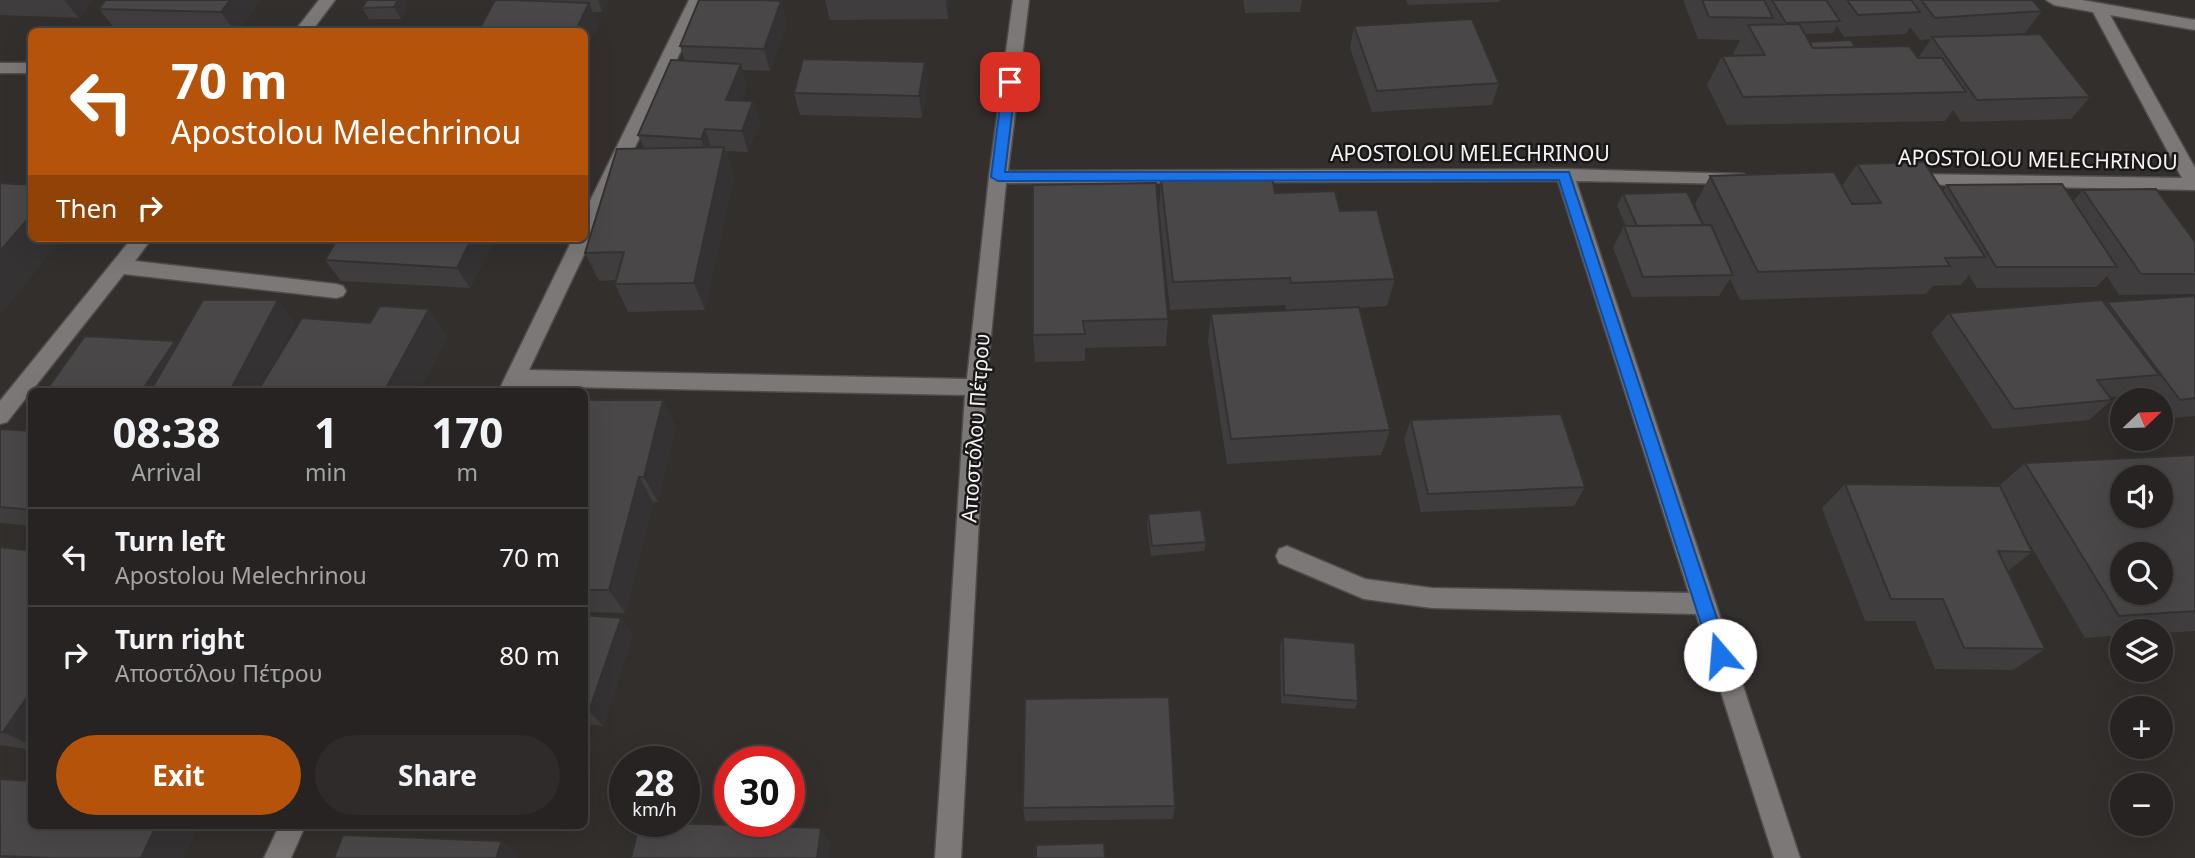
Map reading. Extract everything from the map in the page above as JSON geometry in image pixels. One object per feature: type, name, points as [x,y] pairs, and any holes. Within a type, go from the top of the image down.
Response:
[{"type":"street","points":[[305,28],[327,0]]},
{"type":"street","points":[[588,226],[697,0]]},
{"type":"street","name":"Αποστόλου Πέτρου","points":[[948,858],[976,387],[998,177],[1021,0]]},
{"type":"street","points":[[2054,0],[2195,25]]},
{"type":"street","points":[[2099,9],[2195,184]]},
{"type":"street","points":[[0,68],[28,68]]},
{"type":"street","points":[[1565,175],[1787,858]]},
{"type":"street","name":"APOSTOLOU MELECHRINOU","points":[[998,177],[1565,175],[1751,178]]},
{"type":"street","name":"APOSTOLOU MELECHRINOU","points":[[1890,180],[2195,184]]},
{"type":"street","points":[[0,416],[140,242]]},
{"type":"street","points":[[580,242],[511,385],[976,387]]},
{"type":"street","points":[[121,267],[336,291]]},
{"type":"street","points":[[1287,556],[1364,589],[1433,598],[1704,604]]},
{"type":"street","points":[[276,858],[290,829]]},
{"type":"building","points":[[106,0],[230,0],[221,12],[99,9]]},
{"type":"building","points":[[367,0],[398,0],[394,7],[362,8]]},
{"type":"building","points":[[495,0],[589,3],[577,28],[480,28]]},
{"type":"building","points":[[699,0],[781,1],[764,49],[680,46]]},
{"type":"building","points":[[1702,0],[1764,0],[1773,18],[1709,17]]},
{"type":"building","points":[[1772,0],[1826,0],[1840,21],[1786,23]]},
{"type":"building","points":[[1847,0],[1911,0],[1920,12],[1858,15]]},
{"type":"building","points":[[1921,0],[2032,0],[2042,11],[1935,18]]},
{"type":"building","points":[[1472,19],[1499,83],[1377,91],[1354,26]]},
{"type":"building","points":[[1799,24],[1813,48],[1909,46],[1918,58],[1942,58],[1966,92],[1743,97],[1722,56],[1765,55],[1748,25]]},
{"type":"building","points":[[2040,34],[2090,97],[1977,100],[1932,37]]},
{"type":"building","points":[[1851,40],[1855,47],[1813,48],[1809,42]]},
{"type":"building","points":[[803,59],[925,62],[919,96],[794,93]]},
{"type":"building","points":[[671,60],[741,64],[726,100],[753,101],[742,131],[705,129],[701,139],[638,135]]},
{"type":"building","points":[[724,147],[694,283],[615,284],[624,252],[585,253],[617,149]]},
{"type":"building","points":[[1924,162],[1985,257],[1945,258],[1950,266],[1758,272],[1710,176],[1834,172],[1852,204],[1881,203],[1857,164]]},
{"type":"building","points":[[1272,177],[1275,193],[1335,191],[1340,211],[1377,210],[1395,279],[1291,283],[1290,278],[1173,282],[1161,180]]},
{"type":"building","points":[[0,183],[28,185],[28,219],[0,251]]},
{"type":"building","points":[[1156,183],[1168,319],[1083,321],[1085,334],[1033,335],[1033,185]]},
{"type":"building","points":[[2062,184],[2117,267],[1996,267],[1947,185]]},
{"type":"building","points":[[2156,189],[2195,242],[2195,274],[2141,274],[2083,190]]},
{"type":"building","points":[[1687,192],[1703,225],[1637,226],[1623,194]]},
{"type":"building","points":[[1711,225],[1733,275],[1643,277],[1624,226]]},
{"type":"building","points":[[336,242],[470,242],[457,268],[325,260]]},
{"type":"building","points":[[2195,296],[2195,398],[2180,400],[2174,388],[2171,388],[2107,302]]},
{"type":"building","points":[[203,300],[278,300],[232,388],[152,388]]},
{"type":"building","points":[[2102,300],[2159,375],[2097,380],[2110,400],[2014,409],[1949,313]]},
{"type":"building","points":[[380,306],[429,309],[386,388],[259,388],[302,318],[370,323]]},
{"type":"building","points":[[1359,307],[1390,430],[1231,439],[1211,314]]},
{"type":"building","points":[[85,336],[175,341],[144,388],[48,388]]},
{"type":"building","points":[[588,400],[663,400],[644,477],[639,477],[609,590],[588,590]]},
{"type":"building","points":[[1561,414],[1585,487],[1428,494],[1411,420]]},
{"type":"building","points":[[0,429],[28,431],[28,510],[0,507]]},
{"type":"building","points":[[2195,455],[2195,611],[2119,616],[2112,605],[2173,605],[2173,542],[2110,542],[2110,601],[2025,463]]},
{"type":"building","points":[[1845,484],[2000,486],[2032,552],[1998,551],[2045,649],[1964,648],[1943,599],[1891,599]]},
{"type":"building","points":[[1201,510],[1206,542],[1152,546],[1148,514]]},
{"type":"building","points":[[0,547],[28,550],[28,696],[3,732],[0,732]]},
{"type":"building","points":[[588,615],[621,618],[589,711]]},
{"type":"building","points":[[1283,637],[1355,643],[1358,701],[1284,695]]},
{"type":"building","points":[[1169,697],[1175,806],[1023,808],[1025,699]]},
{"type":"building","points":[[0,779],[28,781],[28,829],[155,829],[141,858],[0,856]]},
{"type":"building","points":[[700,824],[714,824],[714,837],[805,837],[805,827],[821,828],[817,858],[631,858],[636,837],[700,837]]},
{"type":"building","points":[[343,835],[502,841],[496,858],[334,858]]},
{"type":"building","points":[[1104,843],[1105,858],[1036,858],[1036,845]]},
{"type":"route","points":[[1010,82],[998,177],[1565,175],[1720,655]]}]
